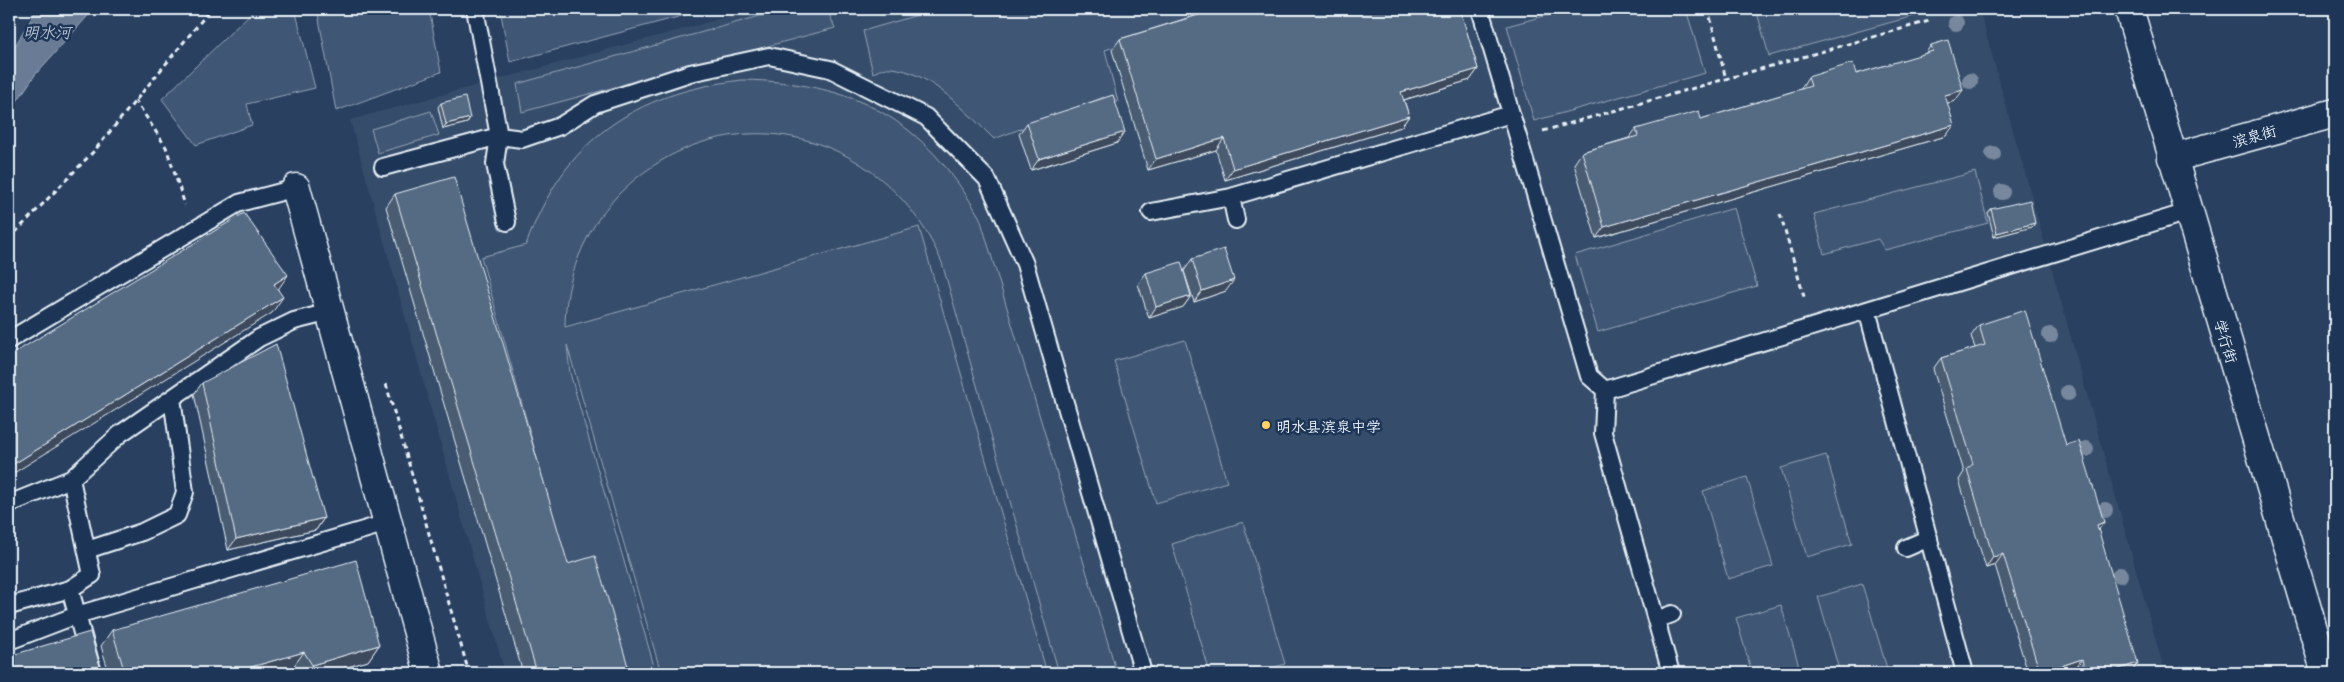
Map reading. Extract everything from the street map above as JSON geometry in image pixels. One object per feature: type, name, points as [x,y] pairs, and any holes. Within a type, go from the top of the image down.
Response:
[{"type":"street","name":"学行街","points":[[2129,9],[2326,673]]},
{"type":"street","name":"滨泉街","points":[[2172,158],[2335,113]]},
{"type":"street","points":[[296,188],[429,673]]},
{"type":"lane","points":[[475,9],[499,136],[495,164],[507,222]]},
{"type":"lane","points":[[1480,9],[1589,376],[1605,390]]},
{"type":"lane","points":[[383,166],[499,136],[522,140],[560,126],[595,104],[690,73],[769,56],[830,69],[926,117],[987,178],[1025,264],[1143,673]]},
{"type":"lane","points":[[1151,212],[1231,197],[1512,114]]},
{"type":"lane","points":[[9,340],[240,203],[296,188]]},
{"type":"lane","points":[[1231,197],[1236,220]]},
{"type":"lane","points":[[1605,390],[2188,212]]},
{"type":"lane","points":[[1867,310],[1965,673]]},
{"type":"lane","points":[[9,504],[71,479],[120,434],[259,338],[294,321],[330,312]]},
{"type":"lane","points":[[1605,390],[1603,434],[1671,673]]},
{"type":"lane","points":[[86,550],[142,532],[177,515],[185,492],[172,398]]},
{"type":"lane","points":[[9,606],[70,589],[92,575],[71,479]]},
{"type":"lane","points":[[9,641],[77,615],[388,523]]},
{"type":"lane","points":[[1906,548],[1928,538]]},
{"type":"lane","points":[[70,589],[94,673]]},
{"type":"lane","points":[[1656,620],[1672,614]]},
{"type":"path","points":[[9,238],[94,152],[211,9]]},
{"type":"path","points":[[882,10],[887,9]]},
{"type":"path","points":[[1708,9],[1726,79]]},
{"type":"path","points":[[1518,138],[1928,21]]},
{"type":"path","points":[[135,100],[166,147],[194,230]]},
{"type":"path","points":[[1780,214],[1812,326]]},
{"type":"path","points":[[386,383],[469,673]]},
{"type":"shaded area","points":[[255,9],[295,9],[315,88],[247,104],[252,125],[196,145],[162,99]]},
{"type":"shaded area","points":[[317,9],[429,9],[441,72],[336,111]]},
{"type":"shaded area","points":[[500,9],[708,9],[510,62]]},
{"type":"shaded area","name":"明水县滨泉中学","points":[[756,9],[1979,9],[2165,673],[505,673],[350,120]]},
{"type":"shaded area","points":[[785,9],[827,9],[835,28],[522,112],[517,84]]},
{"type":"shaded area","points":[[938,9],[1186,9],[1190,21],[1105,50],[1118,102],[1111,104],[1104,97],[994,139],[947,95],[920,77],[906,71],[891,68],[873,73],[863,31]]},
{"type":"shaded area","points":[[1570,9],[1686,9],[1705,73],[1534,121],[1507,26]]},
{"type":"shaded area","points":[[1756,9],[1931,9],[1932,11],[1769,56]]},
{"type":"shaded area","points":[[742,80],[782,82],[819,88],[852,98],[882,113],[910,131],[935,155],[958,184],[980,218],[1117,673],[1059,673],[942,263],[916,217],[882,180],[842,154],[798,138],[751,134],[704,142],[659,162],[617,196],[595,224],[579,257],[568,291],[565,327],[919,227],[1047,673],[661,673],[567,345],[570,373],[656,673],[597,673],[481,257],[526,245],[542,208],[560,177],[582,150],[607,128],[636,110],[668,96]]},
{"type":"shaded area","points":[[431,111],[439,135],[378,153],[371,129]]},
{"type":"shaded area","points":[[1975,172],[1988,223],[1885,250],[1878,239],[1824,254],[1814,214]]},
{"type":"shaded area","points":[[1734,208],[1757,286],[1598,332],[1575,255]]},
{"type":"shaded area","points":[[1185,340],[1227,482],[1156,503],[1114,361]]},
{"type":"shaded area","points":[[1826,455],[1852,544],[1807,557],[1781,468]]},
{"type":"shaded area","points":[[1747,477],[1773,566],[1728,579],[1703,491]]},
{"type":"shaded area","points":[[1243,522],[1285,664],[1255,673],[1210,673],[1172,544]]},
{"type":"shaded area","points":[[1862,584],[1888,672],[1840,673],[1818,597]]},
{"type":"shaded area","points":[[1781,605],[1801,673],[1752,673],[1736,618]]},
{"type":"water","name":"明水河","points":[[37,9],[94,9],[35,75],[9,113],[9,56]]},
{"type":"building","points":[[1204,9],[1460,9],[1478,69],[1401,92],[1409,116],[1233,169],[1224,138],[1156,159],[1120,39],[1205,13]]},
{"type":"building","points":[[1948,40],[1963,90],[1945,95],[1954,125],[1604,227],[1582,152],[1638,136],[1636,129],[1699,111],[1701,119],[1811,86],[1808,77],[1853,63],[1856,74],[1933,51],[1931,45]]},
{"type":"building","points":[[1113,95],[1125,132],[1039,159],[1027,123]]},
{"type":"building","points":[[465,97],[470,118],[446,124],[441,103]]},
{"type":"building","points":[[454,177],[568,564],[595,556],[630,673],[537,673],[395,194]]},
{"type":"building","points":[[2030,200],[2035,223],[1997,233],[1991,209]]},
{"type":"building","points":[[244,213],[288,275],[274,284],[283,297],[9,467],[9,356]]},
{"type":"building","points":[[1224,249],[1234,280],[1202,291],[1192,259]]},
{"type":"building","points":[[1181,262],[1191,296],[1156,307],[1146,273]]},
{"type":"building","points":[[2025,310],[2066,445],[2079,441],[2104,522],[2097,525],[2138,663],[2106,673],[2085,673],[2082,659],[2040,673],[2003,554],[1993,557],[1967,469],[1973,464],[1941,358],[1985,345],[1979,325]]},
{"type":"building","points":[[276,344],[324,518],[236,539],[202,383]]},
{"type":"building","points":[[356,560],[379,645],[312,665],[304,652],[230,673],[125,673],[112,630]]},
{"type":"building","points":[[90,632],[102,673],[9,673],[9,656]]},
{"type":"place","name":"明水县滨泉中学","points":[[1266,425]]}]
